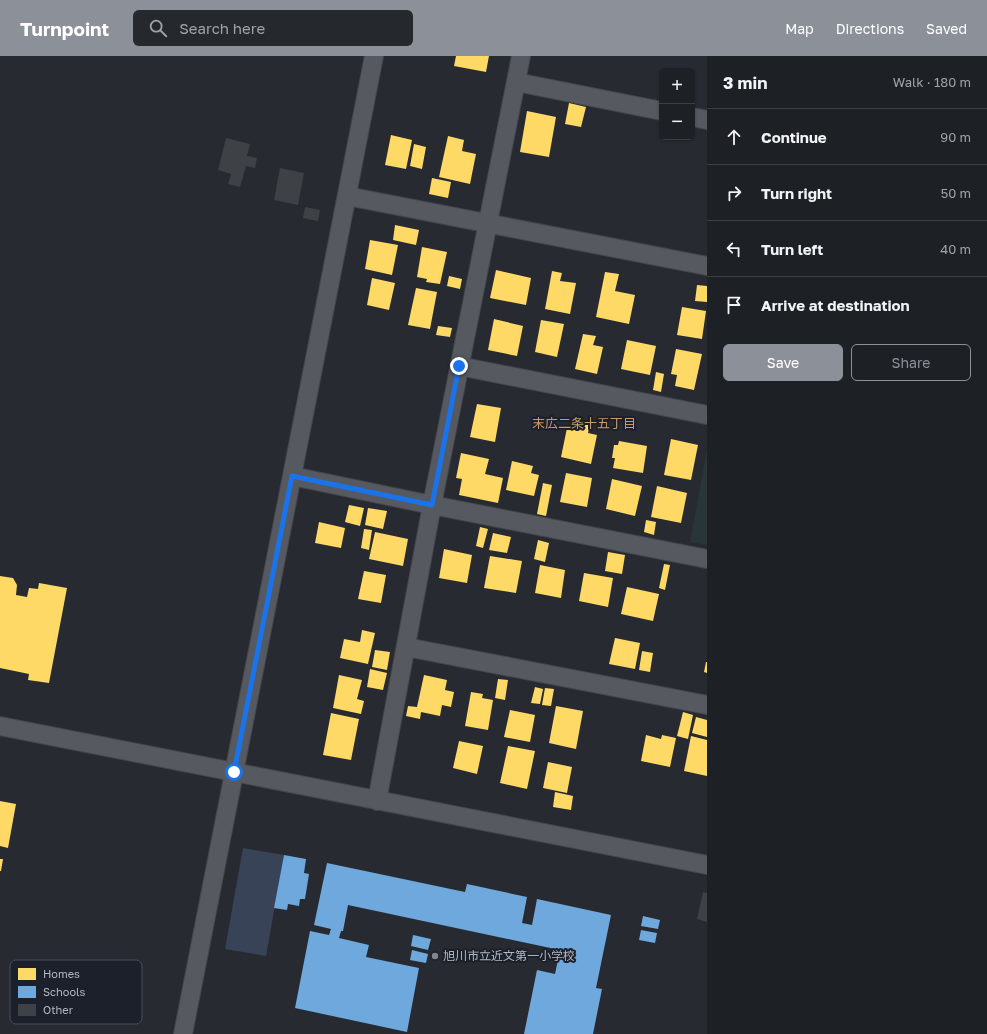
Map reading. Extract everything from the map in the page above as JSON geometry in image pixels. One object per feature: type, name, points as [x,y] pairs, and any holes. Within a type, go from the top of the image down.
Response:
[{"type":"street","points":[[183,1034],[374,56]]},
{"type":"street","points":[[377,801],[432,505],[521,56]]},
{"type":"street","points":[[516,82],[659,110]]},
{"type":"street","points":[[695,118],[707,120]]},
{"type":"street","points":[[347,196],[707,266]]},
{"type":"street","points":[[459,366],[707,415]]},
{"type":"street","points":[[292,476],[707,559]]},
{"type":"street","points":[[406,647],[707,705]]},
{"type":"street","points":[[0,726],[707,865]]},
{"type":"shaded area","points":[[707,450],[707,545],[690,542]]},
{"type":"water","points":[[243,848],[284,855],[266,956],[225,949]]},
{"type":"building: Homes","points":[[456,56],[489,56],[486,72],[454,66]]},
{"type":"building: Homes","points":[[569,103],[586,107],[581,127],[565,124]]},
{"type":"building: Homes","points":[[527,111],[556,117],[549,157],[520,152]]},
{"type":"building: Homes","points":[[391,135],[412,140],[406,169],[385,165]]},
{"type":"building: Homes","points":[[448,136],[464,140],[462,151],[476,154],[470,184],[439,177]]},
{"type":"building: Homes","points":[[414,144],[426,147],[422,169],[410,166]]},
{"type":"building: Homes","points":[[432,178],[451,182],[448,198],[429,194]]},
{"type":"building: Homes","points":[[395,225],[419,230],[416,245],[393,240]]},
{"type":"building: Homes","points":[[370,240],[398,245],[392,275],[365,269]]},
{"type":"building: Homes","points":[[422,247],[447,252],[440,284],[426,282],[427,279],[417,277]]},
{"type":"building: Homes","points":[[496,270],[531,278],[526,305],[490,298]]},
{"type":"building: Homes","points":[[552,271],[562,273],[560,281],[576,283],[570,314],[545,309]]},
{"type":"building: Homes","points":[[605,272],[619,274],[615,291],[635,295],[629,324],[596,317]]},
{"type":"building: Homes","points":[[449,276],[462,279],[460,289],[447,286]]},
{"type":"building: Homes","points":[[372,278],[395,283],[389,310],[367,305]]},
{"type":"building: Homes","points":[[697,285],[707,286],[707,302],[695,301]]},
{"type":"building: Homes","points":[[416,288],[437,292],[430,329],[408,325]]},
{"type":"building: Homes","points":[[682,307],[706,311],[702,339],[677,335]]},
{"type":"building: Homes","points":[[494,319],[523,326],[517,356],[488,350]]},
{"type":"building: Homes","points":[[541,320],[564,324],[557,357],[535,352]]},
{"type":"building: Homes","points":[[438,326],[452,328],[450,337],[436,335]]},
{"type":"building: Homes","points":[[583,334],[596,336],[593,345],[603,347],[597,374],[575,369]]},
{"type":"building: Homes","points":[[627,340],[656,346],[650,375],[621,369]]},
{"type":"building: Homes","points":[[676,349],[702,354],[694,390],[675,386],[677,375],[671,374]]},
{"type":"building: Homes","points":[[656,372],[664,374],[661,392],[653,390]]},
{"type":"building: Homes","points":[[477,404],[501,408],[495,442],[470,437]]},
{"type":"building: Homes","points":[[580,422],[590,425],[588,433],[597,435],[591,464],[561,457],[567,428],[578,431]]},
{"type":"building: Homes","points":[[671,439],[698,445],[691,480],[664,475]]},
{"type":"building: Homes","points":[[619,441],[647,446],[643,473],[613,468],[615,458],[612,458],[614,445],[618,445]]},
{"type":"building: Homes","points":[[461,453],[489,459],[485,474],[503,478],[498,503],[459,495],[462,479],[456,478]]},
{"type":"building: Homes","points":[[512,461],[533,466],[531,473],[539,475],[534,496],[506,490]]},
{"type":"building: Homes","points":[[566,473],[592,478],[587,507],[560,502]]},
{"type":"building: Homes","points":[[612,479],[642,486],[635,516],[606,509]]},
{"type":"building: Homes","points":[[543,483],[552,485],[546,516],[537,514]]},
{"type":"building: Homes","points":[[657,486],[687,493],[681,523],[651,517]]},
{"type":"building: Homes","points":[[349,505],[364,508],[360,526],[345,522]]},
{"type":"building: Homes","points":[[368,508],[387,511],[383,529],[365,525]]},
{"type":"building: Homes","points":[[646,520],[656,522],[654,535],[644,532]]},
{"type":"building: Homes","points":[[319,522],[345,528],[341,548],[315,543]]},
{"type":"building: Homes","points":[[480,527],[488,529],[483,548],[476,546]]},
{"type":"building: Homes","points":[[364,529],[372,530],[369,550],[361,548]]},
{"type":"building: Homes","points":[[375,532],[408,539],[403,566],[369,559]]},
{"type":"building: Homes","points":[[493,533],[511,537],[507,553],[489,550]]},
{"type":"building: Homes","points":[[538,540],[549,543],[545,562],[534,559]]},
{"type":"building: Homes","points":[[444,549],[472,555],[467,583],[439,578]]},
{"type":"building: Homes","points":[[608,552],[625,555],[622,574],[605,571]]},
{"type":"building: Homes","points":[[490,556],[522,561],[516,593],[484,588]]},
{"type":"building: Homes","points":[[664,564],[670,565],[665,590],[659,588]]},
{"type":"building: Homes","points":[[540,565],[565,570],[561,598],[535,593]]},
{"type":"building: Homes","points":[[364,571],[386,575],[381,603],[358,599]]},
{"type":"building: Homes","points":[[584,573],[613,578],[608,607],[579,601]]},
{"type":"building: Homes","points":[[0,576],[13,578],[17,585],[16,595],[27,597],[29,588],[38,589],[39,583],[67,588],[49,683],[28,680],[29,674],[0,668]]},
{"type":"building: Homes","points":[[627,587],[659,594],[653,621],[621,614]]},
{"type":"building: Homes","points":[[362,630],[375,633],[368,664],[340,658],[344,639],[360,642]]},
{"type":"building: Homes","points":[[615,638],[640,643],[635,669],[609,664]]},
{"type":"building: Homes","points":[[375,650],[390,652],[387,670],[372,667]]},
{"type":"building: Homes","points":[[642,651],[653,653],[650,672],[639,670]]},
{"type":"building: Homes","points":[[707,662],[707,673],[704,672]]},
{"type":"building: Homes","points":[[370,669],[387,673],[383,690],[367,687]]},
{"type":"building: Homes","points":[[339,675],[362,680],[357,699],[364,701],[361,714],[333,708]]},
{"type":"building: Homes","points":[[424,675],[447,680],[445,690],[454,692],[451,707],[442,705],[440,716],[421,712],[420,719],[406,716],[408,706],[417,707]]},
{"type":"building: Homes","points":[[498,679],[508,680],[505,700],[495,698]]},
{"type":"building: Homes","points":[[535,687],[543,689],[540,704],[531,703]]},
{"type":"building: Homes","points":[[545,688],[554,689],[551,706],[542,705]]},
{"type":"building: Homes","points":[[471,692],[483,694],[482,698],[493,700],[488,730],[465,726]]},
{"type":"building: Homes","points":[[556,706],[583,711],[576,749],[549,743]]},
{"type":"building: Homes","points":[[510,710],[535,715],[530,742],[504,737]]},
{"type":"building: Homes","points":[[683,712],[693,715],[688,739],[677,736]]},
{"type":"building: Homes","points":[[331,713],[359,719],[351,760],[323,755]]},
{"type":"building: Homes","points":[[696,717],[707,720],[707,737],[692,733]]},
{"type":"building: Homes","points":[[646,735],[661,739],[662,735],[676,738],[670,767],[641,761]]},
{"type":"building: Homes","points":[[691,736],[707,740],[707,776],[684,771]]},
{"type":"building: Homes","points":[[459,741],[483,746],[477,774],[453,768]]},
{"type":"building: Homes","points":[[508,746],[535,751],[527,789],[500,783]]},
{"type":"building: Homes","points":[[548,762],[572,767],[567,793],[543,788]]},
{"type":"building: Homes","points":[[555,792],[573,796],[571,810],[553,807]]},
{"type":"building: Homes","points":[[0,801],[16,804],[8,848],[0,846]]},
{"type":"building: Homes","points":[[0,859],[3,859],[1,871],[0,871]]},
{"type":"building: Schools","points":[[284,855],[306,859],[304,873],[309,874],[305,899],[300,899],[299,906],[288,904],[287,910],[274,908]]},
{"type":"building: Schools","points":[[327,863],[465,892],[467,884],[527,897],[522,923],[532,925],[537,899],[611,915],[596,988],[602,989],[593,1034],[524,1034],[537,970],[555,974],[560,950],[348,905],[343,931],[341,931],[339,938],[369,945],[366,957],[419,968],[407,1032],[295,1008],[310,931],[329,935],[331,929],[314,925]]},
{"type":"building: Schools","points":[[643,916],[660,920],[658,929],[641,926]]},
{"type":"building: Schools","points":[[641,930],[657,933],[655,943],[639,940]]},
{"type":"building: Schools","points":[[413,935],[431,939],[428,950],[411,946]]},
{"type":"building: Schools","points":[[412,950],[428,954],[426,963],[410,960]]},
{"type":"building: Other","points":[[226,138],[250,144],[247,156],[257,158],[255,168],[246,166],[240,187],[228,184],[231,174],[218,170]]},
{"type":"building: Other","points":[[280,168],[304,173],[298,205],[274,200]]},
{"type":"building: Other","points":[[305,207],[320,210],[318,221],[303,218]]},
{"type":"building: Other","points":[[703,892],[707,893],[707,922],[697,919]]},
{"type":"place","name":"旭川市立近文第一小学校","points":[[435,956]]},
{"type":"district","name":"末広二条十五丁目","points":[[584,423]]},
{"type":"route","points":[[234,772],[292,476],[432,505],[459,366]]}]
